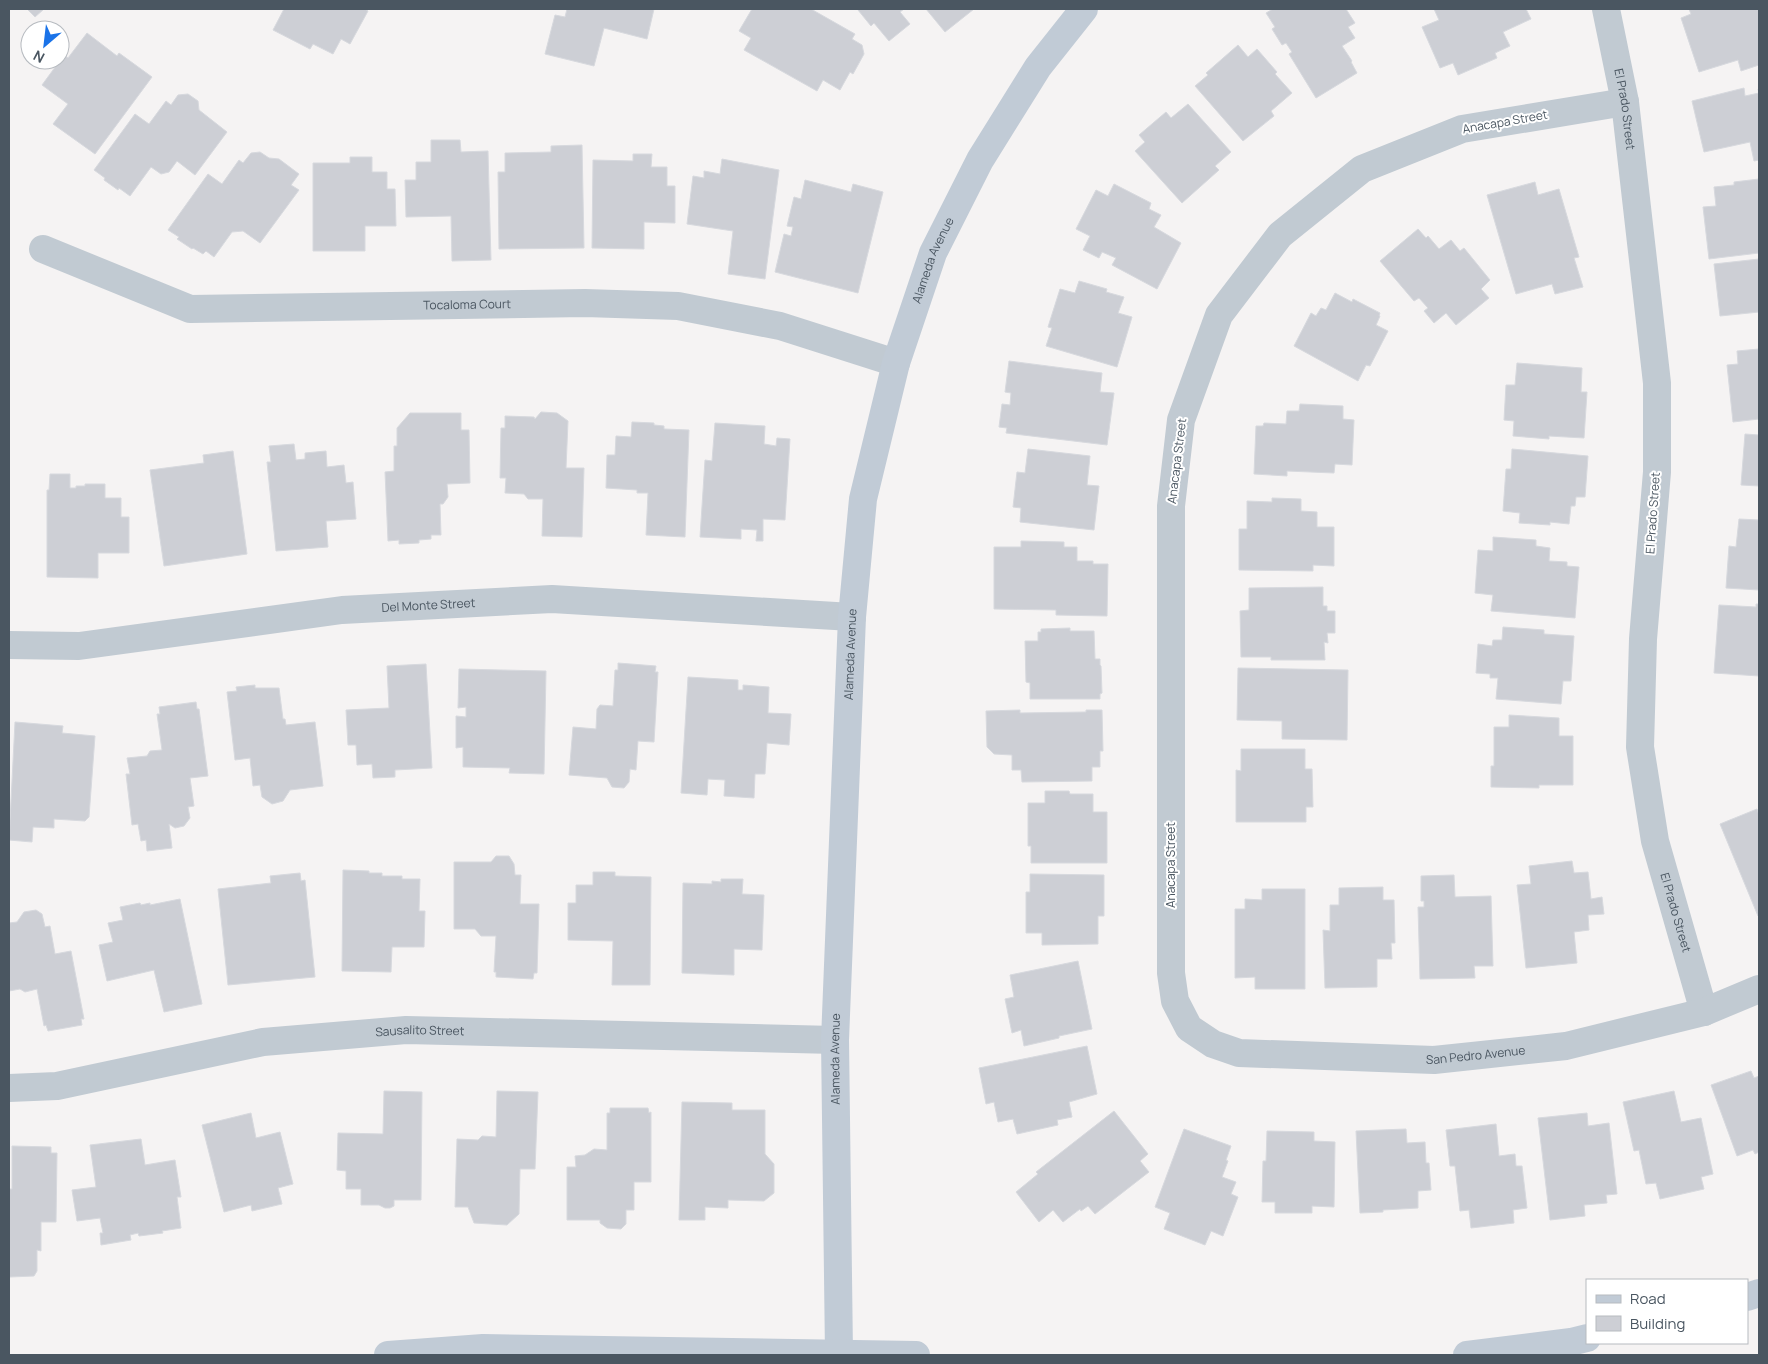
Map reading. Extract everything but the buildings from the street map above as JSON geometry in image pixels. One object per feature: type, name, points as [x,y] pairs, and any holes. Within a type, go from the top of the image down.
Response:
[{"type":"street","name":"Alameda Avenue","points":[[839,1354],[835,1040],[852,617],[863,499],[896,363],[934,253],[980,160],[1038,67],[1084,9]]},
{"type":"street","name":"El Prado Street","points":[[1606,9],[1625,102],[1658,383],[1657,472],[1643,639],[1640,747],[1656,841],[1704,1012]]},
{"type":"street","name":"Anacapa Street","points":[[1189,1028],[1175,1001],[1171,973],[1171,506],[1181,420],[1219,314],[1280,235],[1362,169],[1462,129],[1625,102]]},
{"type":"street","name":"Tocaloma Court","points":[[43,249],[190,309],[585,304],[678,306],[780,326],[896,363]]},
{"type":"street","name":"Del Monte Street","points":[[9,645],[79,646],[342,610],[552,599],[852,617]]},
{"type":"street","name":"San Pedro Avenue","points":[[1189,1028],[1213,1044],[1239,1053],[1434,1060],[1566,1046],[1704,1012],[1759,989]]},
{"type":"street","name":"Sausalito Street","points":[[9,1088],[58,1086],[262,1042],[406,1030],[835,1040]]},
{"type":"street","points":[[1467,1355],[1577,1345]]},
{"type":"street","points":[[388,1355],[483,1348],[916,1355]]}]
